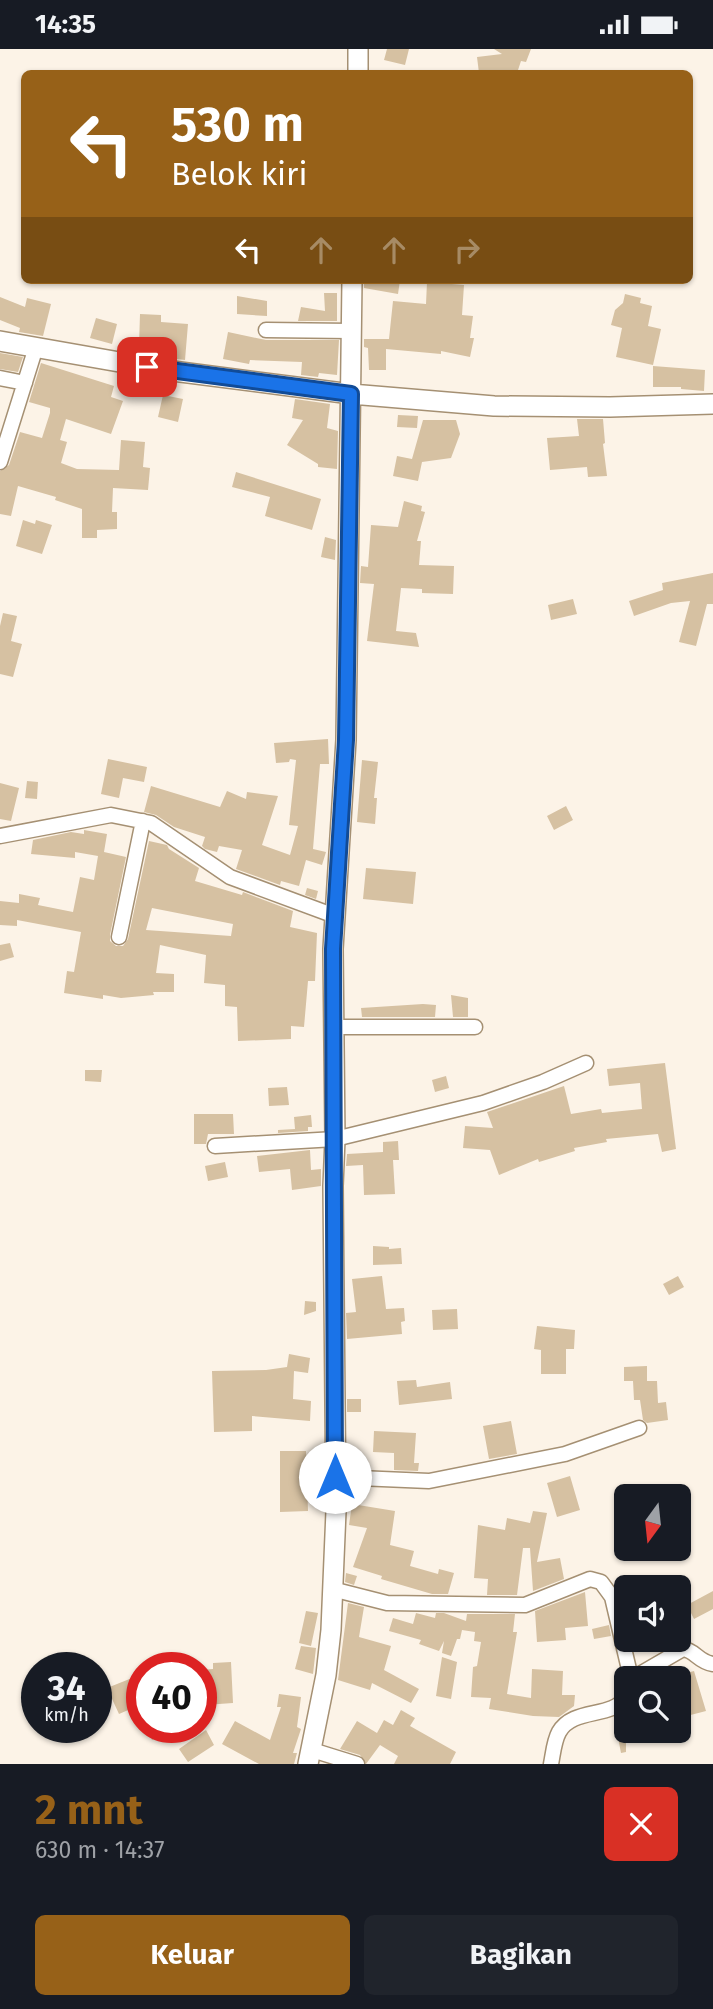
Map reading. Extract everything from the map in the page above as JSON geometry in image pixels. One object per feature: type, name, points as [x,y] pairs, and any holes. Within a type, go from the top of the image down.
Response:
[{"type":"street","points":[[358,49],[358,70]]},
{"type":"street","points":[[352,284],[346,740],[335,916],[335,1139],[332,1186],[335,1477],[332,1589],[326,1675],[310,1757],[357,1764]]},
{"type":"street","points":[[266,330],[351,331]]},
{"type":"street","points":[[0,341],[164,370],[351,394],[494,406],[713,404]]},
{"type":"street","points":[[0,462],[36,347]]},
{"type":"street","points":[[0,378],[25,383]]},
{"type":"street","points":[[0,836],[121,815],[151,823],[230,877],[335,916]]},
{"type":"street","points":[[119,937],[143,821]]},
{"type":"street","points":[[335,1027],[475,1027]]},
{"type":"street","points":[[215,1146],[335,1139],[483,1103],[543,1082],[586,1063]]},
{"type":"street","points":[[335,1477],[429,1481],[565,1454],[639,1428]]},
{"type":"street","points":[[332,1589],[397,1604],[525,1605],[590,1579],[601,1582],[612,1597],[629,1666]]},
{"type":"street","points":[[653,1666],[683,1649],[691,1651],[702,1662],[713,1664]]},
{"type":"street","points":[[551,1764],[558,1733],[565,1724],[614,1707]]},
{"type":"building","points":[[387,49],[409,49],[405,65],[384,60]]},
{"type":"building","points":[[494,49],[531,49],[526,62],[521,61],[518,70],[479,70],[477,57],[502,54]]},
{"type":"building","points":[[364,284],[399,284],[398,294],[364,288]]},
{"type":"building","points":[[427,284],[464,285],[462,315],[473,316],[470,338],[474,338],[470,357],[441,351],[441,354],[386,349],[386,370],[369,370],[368,348],[364,347],[364,339],[389,339],[393,301],[426,304]]},
{"type":"building","points":[[324,293],[337,293],[337,321],[298,321],[301,307],[325,311]]},
{"type":"building","points":[[625,294],[641,298],[640,303],[652,306],[648,326],[661,329],[653,365],[616,357],[622,328],[611,325],[615,310],[623,303]]},
{"type":"building","points":[[237,296],[267,301],[267,316],[237,314]]},
{"type":"building","points":[[0,297],[25,307],[27,298],[51,304],[43,336],[19,332],[20,328],[0,320]]},
{"type":"building","points":[[140,314],[161,315],[161,322],[188,324],[185,360],[168,358],[168,350],[164,349],[164,346],[139,346]]},
{"type":"building","points":[[96,318],[117,324],[112,344],[90,338]]},
{"type":"building","points":[[228,332],[266,340],[339,340],[337,375],[301,375],[302,362],[250,360],[249,364],[223,359]]},
{"type":"building","points":[[0,353],[23,357],[18,372],[0,369]]},
{"type":"building","points":[[41,363],[114,386],[111,397],[123,401],[111,434],[66,419],[60,440],[67,442],[61,463],[77,469],[119,470],[121,440],[145,442],[143,467],[150,468],[148,490],[113,488],[112,512],[117,512],[117,529],[97,530],[97,538],[82,538],[82,509],[55,500],[56,497],[18,486],[11,516],[0,514],[0,471],[9,465],[20,432],[42,438],[50,413],[50,408],[29,402]]},
{"type":"building","points":[[653,366],[705,370],[704,391],[681,387],[653,387]]},
{"type":"building","points":[[163,395],[183,399],[178,422],[158,417]]},
{"type":"building","points":[[295,399],[330,404],[327,428],[338,431],[337,469],[318,467],[318,464],[287,445],[303,420],[292,418]]},
{"type":"building","points":[[398,415],[418,416],[417,428],[397,427]]},
{"type":"building","points":[[577,419],[603,419],[607,476],[588,477],[587,467],[550,470],[547,438],[579,436]]},
{"type":"building","points":[[423,420],[456,420],[460,434],[451,458],[422,462],[418,481],[393,476],[397,456],[412,459]]},
{"type":"building","points":[[236,472],[321,499],[312,530],[265,516],[270,497],[232,487]]},
{"type":"building","points":[[404,501],[422,506],[421,511],[425,512],[417,541],[421,541],[419,565],[454,566],[453,594],[422,593],[422,589],[401,588],[396,631],[416,633],[419,647],[367,641],[374,584],[360,583],[361,566],[368,567],[371,525],[398,527]]},
{"type":"building","points":[[23,520],[35,524],[36,520],[52,525],[42,554],[16,546]]},
{"type":"building","points":[[325,537],[336,540],[335,560],[321,557]]},
{"type":"building","points":[[713,573],[713,604],[707,604],[696,646],[679,642],[690,601],[671,603],[634,616],[629,601],[663,590],[662,583]]},
{"type":"building","points":[[573,599],[577,614],[551,620],[548,605]]},
{"type":"building","points":[[3,613],[17,616],[11,641],[22,644],[13,677],[0,674],[0,626]]},
{"type":"building","points":[[328,739],[329,764],[320,764],[313,849],[326,852],[322,865],[306,860],[299,886],[281,881],[280,885],[236,869],[242,850],[219,846],[217,852],[205,849],[202,846],[205,837],[174,827],[156,815],[144,812],[151,786],[220,807],[227,791],[246,799],[247,792],[278,796],[262,845],[290,855],[298,826],[289,825],[296,760],[276,763],[274,743]]},
{"type":"building","points":[[108,759],[147,767],[144,782],[123,778],[119,798],[101,794]]},
{"type":"building","points":[[362,760],[378,762],[374,798],[377,798],[375,824],[357,822]]},
{"type":"building","points":[[27,781],[38,782],[37,799],[25,798]]},
{"type":"building","points":[[0,783],[19,788],[11,821],[0,819]]},
{"type":"building","points":[[566,806],[573,820],[554,830],[547,816]]},
{"type":"building","points":[[84,830],[107,834],[104,852],[126,857],[110,935],[110,941],[116,946],[123,946],[128,939],[149,841],[167,845],[199,868],[195,881],[242,895],[243,892],[293,911],[290,927],[317,933],[315,981],[308,981],[304,1027],[291,1026],[291,1039],[238,1041],[237,1007],[225,1006],[225,985],[204,983],[206,955],[160,945],[156,973],[174,974],[174,992],[153,992],[154,995],[121,998],[103,995],[103,999],[64,993],[67,971],[74,972],[81,932],[17,920],[17,926],[0,925],[0,901],[19,903],[19,894],[40,898],[38,905],[73,912],[80,877],[94,880],[98,856],[75,852],[75,858],[31,854],[33,840],[71,832],[84,834]],"holes":[[[152,908],[233,924],[231,936],[146,930]]]},
{"type":"building","points":[[366,868],[416,872],[413,904],[363,899]]},
{"type":"building","points":[[307,888],[318,891],[316,899],[305,895]]},
{"type":"building","points":[[10,943],[14,957],[0,961],[0,945]]},
{"type":"building","points":[[451,995],[468,998],[468,1017],[453,1017]]},
{"type":"building","points":[[436,1005],[435,1017],[362,1017],[361,1008]]},
{"type":"building","points":[[665,1063],[676,1149],[662,1152],[658,1134],[606,1139],[607,1142],[574,1148],[575,1151],[539,1162],[538,1159],[499,1175],[490,1150],[463,1148],[465,1126],[493,1128],[487,1112],[564,1086],[571,1114],[601,1109],[602,1113],[642,1109],[640,1083],[609,1086],[607,1069]]},
{"type":"building","points":[[85,1070],[102,1070],[101,1082],[85,1081]]},
{"type":"building","points":[[446,1076],[449,1088],[435,1092],[432,1080]]},
{"type":"building","points":[[287,1087],[289,1105],[269,1106],[268,1088]]},
{"type":"building","points":[[194,1114],[233,1114],[234,1134],[208,1134],[206,1144],[194,1144]]},
{"type":"building","points":[[311,1115],[312,1127],[308,1127],[308,1131],[278,1133],[278,1130],[295,1129],[294,1117]]},
{"type":"building","points":[[398,1141],[399,1160],[393,1160],[395,1194],[364,1195],[363,1165],[346,1166],[347,1154],[383,1152],[383,1142]]},
{"type":"building","points":[[310,1150],[311,1170],[321,1169],[321,1186],[292,1190],[290,1169],[259,1172],[257,1156]]},
{"type":"building","points":[[225,1162],[228,1177],[208,1181],[205,1166]]},
{"type":"building","points":[[373,1246],[401,1248],[402,1264],[373,1265]]},
{"type":"building","points":[[382,1276],[386,1309],[404,1308],[402,1334],[347,1339],[346,1313],[356,1312],[352,1279]]},
{"type":"building","points":[[678,1276],[684,1287],[669,1295],[663,1284]]},
{"type":"building","points":[[305,1301],[316,1302],[316,1311],[304,1315]]},
{"type":"building","points":[[457,1309],[458,1329],[433,1330],[432,1310]]},
{"type":"building","points":[[537,1326],[575,1330],[574,1349],[566,1349],[566,1374],[541,1374],[541,1350],[534,1349]]},
{"type":"building","points":[[289,1354],[310,1358],[308,1373],[294,1371],[293,1399],[311,1401],[310,1421],[252,1416],[252,1431],[214,1432],[212,1371],[287,1367]]},
{"type":"building","points":[[647,1366],[647,1381],[657,1381],[658,1403],[666,1402],[668,1420],[647,1423],[643,1420],[640,1400],[634,1400],[633,1381],[624,1381],[624,1367]]},
{"type":"building","points":[[416,1380],[417,1387],[450,1382],[452,1399],[399,1405],[397,1381]]},
{"type":"building","points":[[347,1399],[361,1399],[361,1412],[347,1412]]},
{"type":"building","points":[[511,1421],[517,1454],[489,1459],[483,1426]]},
{"type":"building","points":[[374,1431],[416,1433],[414,1463],[419,1463],[418,1471],[394,1470],[394,1453],[373,1452]]},
{"type":"building","points":[[280,1451],[306,1451],[308,1511],[280,1512]]},
{"type":"building","points":[[570,1476],[580,1510],[557,1517],[547,1483]]},
{"type":"building","points":[[352,1504],[395,1511],[390,1545],[414,1551],[410,1566],[438,1574],[439,1569],[454,1573],[448,1594],[432,1594],[381,1579],[382,1576],[353,1567],[367,1528],[349,1525]]},
{"type":"building","points":[[533,1511],[547,1513],[537,1562],[560,1558],[564,1579],[533,1591],[530,1548],[523,1548],[517,1595],[487,1595],[488,1579],[474,1578],[478,1525],[505,1530],[507,1518],[530,1523]]},
{"type":"building","points":[[346,1573],[357,1576],[354,1585],[345,1582]]},
{"type":"building","points":[[713,1591],[713,1609],[694,1619],[691,1603]]},
{"type":"building","points":[[585,1592],[588,1626],[565,1628],[566,1640],[537,1642],[535,1611]]},
{"type":"building","points":[[348,1603],[364,1607],[359,1637],[391,1646],[384,1670],[419,1689],[411,1703],[372,1683],[370,1690],[338,1680]]},
{"type":"building","points":[[306,1611],[318,1613],[311,1646],[299,1643]]},
{"type":"building","points":[[416,1613],[435,1618],[436,1613],[444,1613],[466,1621],[467,1614],[515,1614],[513,1632],[517,1632],[507,1694],[531,1698],[532,1669],[563,1671],[562,1695],[575,1695],[574,1706],[559,1717],[489,1709],[491,1698],[471,1697],[473,1667],[477,1666],[481,1642],[474,1641],[475,1632],[462,1630],[451,1656],[442,1653],[444,1641],[439,1651],[419,1644],[421,1640],[389,1631],[393,1618],[413,1624]]},
{"type":"building","points":[[609,1625],[611,1636],[594,1639],[592,1629]]},
{"type":"building","points":[[301,1646],[316,1648],[313,1674],[295,1669]]},
{"type":"building","points":[[442,1657],[457,1662],[451,1699],[436,1696]]},
{"type":"building","points":[[231,1662],[233,1703],[217,1704],[217,1663]]},
{"type":"building","points":[[694,1671],[706,1711],[691,1715],[691,1672]]},
{"type":"building","points":[[126,1680],[126,1711],[119,1714],[112,1699],[112,1686]]},
{"type":"building","points":[[279,1694],[301,1697],[297,1727],[301,1729],[293,1753],[297,1753],[294,1764],[259,1764],[222,1744],[235,1721],[270,1740],[281,1707],[277,1707]]},
{"type":"building","points":[[401,1710],[415,1718],[410,1726],[456,1752],[450,1764],[394,1764],[398,1756],[380,1745],[366,1764],[360,1755],[340,1749],[357,1721],[377,1733],[384,1720],[393,1725]]},
{"type":"building","points":[[188,1743],[214,1745],[188,1762],[179,1749]]},
{"type":"building","points":[[619,1743],[626,1743],[626,1752],[621,1753]]},
{"type":"route","points":[[147,367],[351,394],[346,740],[333,949],[335,1477]]}]
